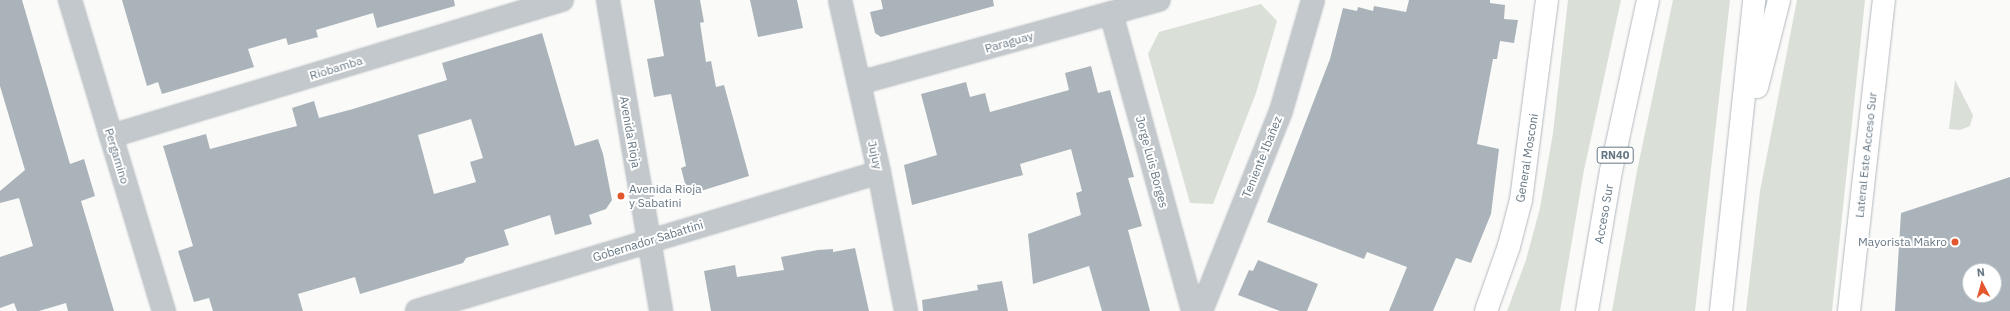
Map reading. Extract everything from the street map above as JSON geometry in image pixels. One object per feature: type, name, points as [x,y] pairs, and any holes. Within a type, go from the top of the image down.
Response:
[{"type":"main road","name":"General Mosconi","points":[[1486,311],[1507,253],[1521,200],[1547,0]]},
{"type":"main road","name":"Acceso Sur","points":[[1587,311],[1611,171],[1648,0]]},
{"type":"main road","points":[[1721,311],[1754,0]]},
{"type":"main road","points":[[1736,176],[1779,0]]},
{"type":"main road","name":"Lateral Este Acceso Sur","points":[[1849,311],[1884,0]]},
{"type":"street","name":"Pergamino","points":[[70,0],[164,311]]},
{"type":"street","name":"Riobamba","points":[[111,136],[562,0]]},
{"type":"street","name":"Avenida Rioja","points":[[608,0],[661,311]]},
{"type":"street","name":"Jujuy","points":[[840,0],[879,172],[906,311]]},
{"type":"street","name":"Paraguay","points":[[859,83],[1159,0]]},
{"type":"street","name":"Teniente Ibañez","points":[[1200,311],[1281,111],[1313,0]]},
{"type":"street","name":"Jorge Luis Borges","points":[[1111,13],[1193,311]]},
{"type":"street","name":"Gobernador Sabattini","points":[[418,311],[879,172]]},
{"type":"shaded area","points":[[1568,0],[1621,0],[1584,170],[1560,311],[1507,311],[1526,260],[1540,208],[1553,133]]},
{"type":"shaded area","points":[[1673,0],[1730,0],[1695,311],[1612,311],[1637,171]]},
{"type":"shaded area","points":[[1797,0],[1865,0],[1832,311],[1746,311],[1760,191]]},
{"type":"shaded area","points":[[1261,4],[1277,21],[1256,93],[1213,204],[1190,203],[1148,54],[1159,32]]},
{"type":"shaded area","points":[[1955,80],[1973,115],[1970,126],[1960,130],[1949,129]]},
{"type":"building","points":[[0,0],[22,0],[70,164],[84,159],[95,196],[81,201],[114,311],[68,311],[66,303],[39,311],[17,311],[14,303],[0,308],[0,257],[33,246],[19,198],[0,203],[0,191],[25,170],[0,86]]},
{"type":"building","points":[[122,0],[454,0],[455,6],[377,28],[373,13],[316,30],[318,37],[288,45],[286,38],[248,49],[254,67],[162,94],[158,82],[147,86]]},
{"type":"building","points":[[654,0],[700,0],[704,22],[700,23],[706,62],[711,61],[716,87],[724,85],[749,176],[688,195],[681,168],[686,166],[671,94],[654,97],[647,59],[664,56]]},
{"type":"building","points":[[750,0],[797,0],[803,28],[758,37]]},
{"type":"building","points":[[881,0],[993,0],[994,6],[881,37],[875,33],[870,12],[883,9]]},
{"type":"building","points":[[1409,0],[1490,0],[1490,3],[1505,5],[1504,19],[1518,20],[1514,43],[1500,41],[1497,59],[1493,59],[1477,144],[1499,149],[1491,214],[1471,263],[1456,258],[1433,311],[1389,311],[1407,267],[1367,252],[1364,259],[1267,222],[1330,59],[1343,8],[1357,11],[1358,7],[1373,11],[1374,6],[1406,12]]},
{"type":"building","points":[[542,33],[575,146],[598,139],[603,154],[612,200],[606,209],[589,215],[592,224],[555,235],[550,215],[504,230],[509,245],[466,258],[463,263],[360,294],[355,277],[298,294],[303,311],[213,311],[209,298],[194,302],[178,251],[193,246],[163,146],[206,134],[210,149],[297,126],[292,108],[314,101],[319,118],[353,109],[447,80],[442,63]],"holes":[[[471,119],[483,158],[470,162],[476,182],[434,194],[418,135]]]},
{"type":"building","points":[[1091,66],[1098,93],[1110,90],[1134,177],[1128,178],[1142,226],[1128,230],[1150,311],[1102,311],[1089,266],[1033,284],[1028,234],[1081,215],[1076,193],[1082,191],[1071,149],[1020,164],[1023,175],[912,205],[904,165],[937,155],[921,94],[966,82],[970,97],[985,93],[990,112],[1069,90],[1065,73]]},
{"type":"building","name":"Mayorista Makro","points":[[2010,177],[2010,311],[1895,311],[1901,213]]},
{"type":"building","points":[[855,248],[869,311],[711,311],[704,271],[735,265],[737,277],[784,270],[781,257],[818,250],[833,249],[833,252]]},
{"type":"building","points":[[1258,260],[1318,284],[1307,311],[1280,311],[1238,295],[1249,270],[1253,271]]},
{"type":"building","points":[[1002,281],[1008,311],[923,311],[922,300],[978,290],[977,285]]},
{"type":"place","name":"Avenida Rioja y Sabatini","points":[[621,196]]},
{"type":"place","name":"Mayorista Makro","points":[[1955,242]]}]
